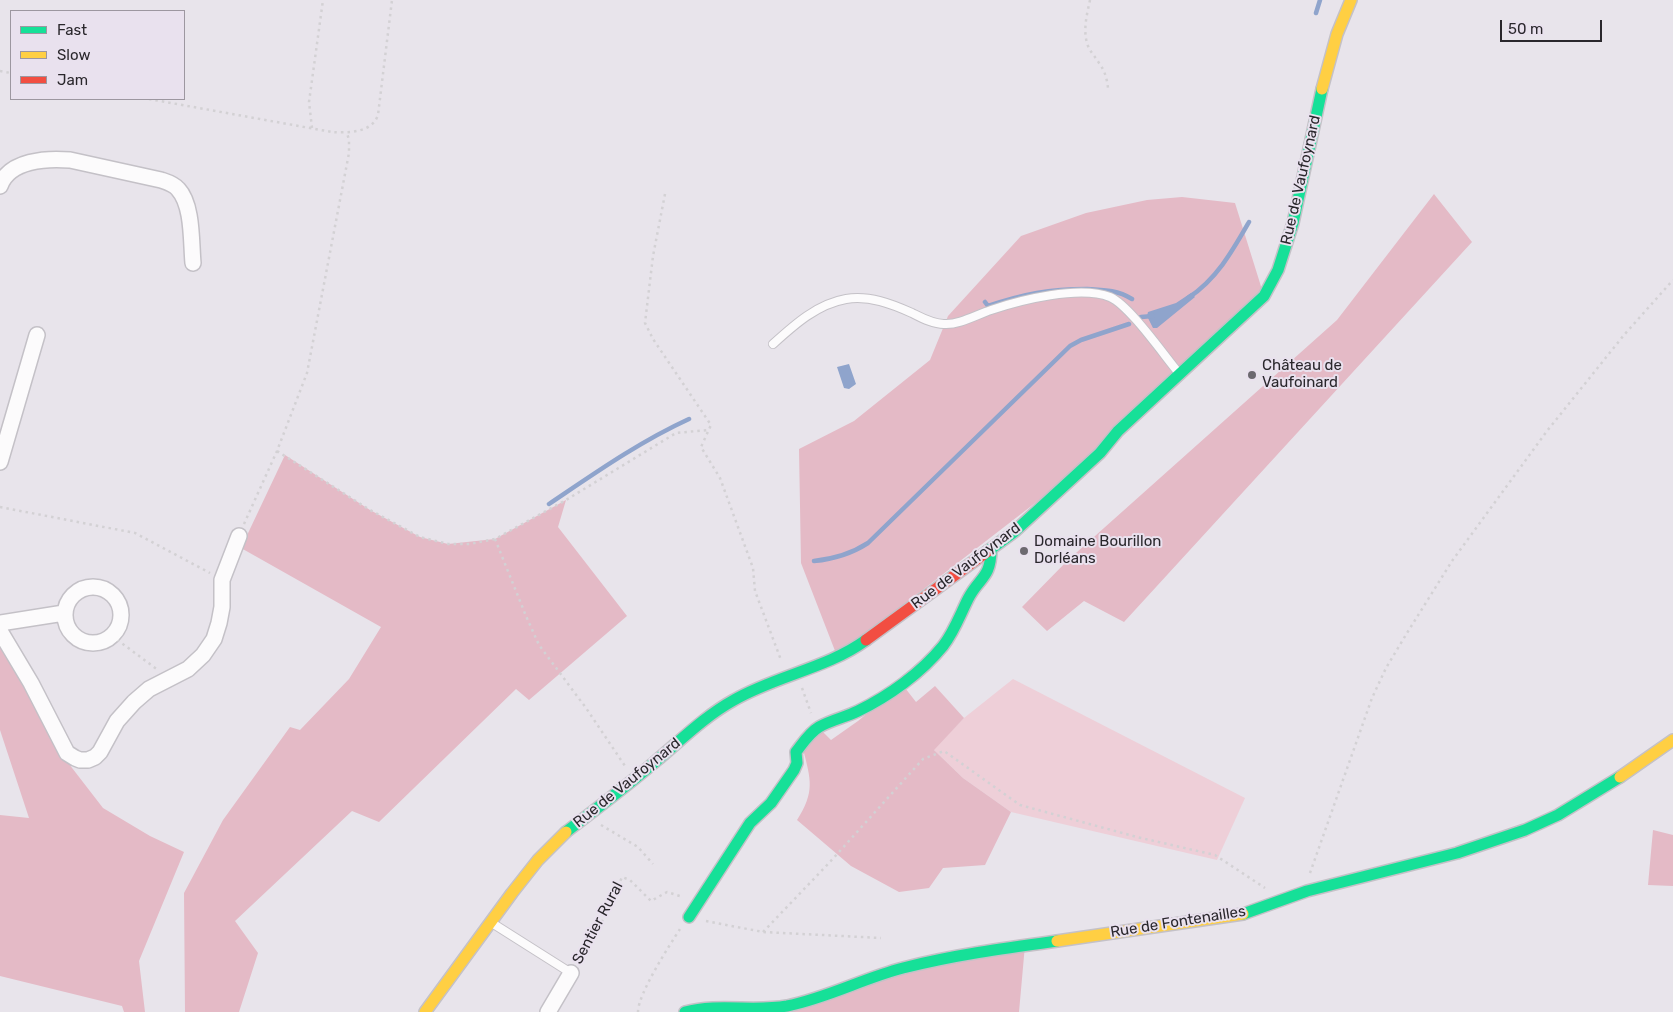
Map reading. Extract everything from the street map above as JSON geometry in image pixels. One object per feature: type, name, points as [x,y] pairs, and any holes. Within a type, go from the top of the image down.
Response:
[{"type":"street","name":"Rue de Vaufoynard","points":[[425,1012],[538,860],[561,836],[634,780],[704,721],[733,700],[859,645],[991,550],[1014,532],[1100,453],[1118,431],[1264,296],[1278,270],[1295,214],[1326,71],[1337,34],[1351,0]]},
{"type":"street","points":[[0,186],[4,168],[57,159],[70,160],[170,183],[178,189],[188,207],[193,262]]},
{"type":"street","points":[[0,462],[36,334]]},
{"type":"street","points":[[0,631],[31,683],[68,752],[75,758],[88,760],[94,758],[100,752],[117,720],[134,702],[149,689],[188,669],[203,655],[214,639],[222,607],[222,580],[239,536]]},
{"type":"street","points":[[688,917],[750,823],[772,803],[794,770],[797,763],[796,752],[812,731],[858,711],[885,696],[934,657],[951,636],[969,597],[987,574],[991,550]]},
{"type":"street","points":[[89,587],[108,591],[115,598],[121,615],[119,624],[112,636],[100,643],[91,644],[82,642],[74,637],[68,630],[64,613],[72,596],[80,590],[89,587]]},
{"type":"street","points":[[0,623],[64,613]]},
{"type":"street","name":"Rue de Fontenailles","points":[[685,1012],[710,1008],[761,1009],[788,1006],[902,968],[968,954],[1234,916],[1306,891],[1457,853],[1525,830],[1586,799],[1673,740]]},
{"type":"street","name":"Sentier Rural","points":[[548,1012],[571,973]]},
{"type":"lane","points":[[772,344],[814,312],[833,302],[854,298],[896,306],[931,322],[944,324],[960,322],[1009,304],[1036,297],[1095,294],[1109,297],[1128,310],[1179,374]]},
{"type":"lane","points":[[491,922],[571,973]]},
{"type":"path","points":[[312,128],[310,102],[323,0]]},
{"type":"path","points":[[155,100],[347,133],[369,127],[376,121],[392,0]]},
{"type":"path","points":[[1090,0],[1085,25],[1086,41],[1089,49],[1104,71],[1108,88]]},
{"type":"path","points":[[239,536],[307,373],[349,153],[347,133]]},
{"type":"path","points":[[665,194],[653,256],[645,323],[711,425],[700,447],[720,478],[752,568],[755,591],[812,716],[820,727]]},
{"type":"path","points":[[1306,891],[1307,882],[1372,698],[1391,661],[1452,561],[1547,431],[1624,335],[1673,280]]},
{"type":"path","points":[[276,451],[370,510],[420,537],[448,544],[470,544],[495,539],[566,500],[676,434],[709,430]]},
{"type":"path","points":[[0,507],[135,533],[222,580]]},
{"type":"path","points":[[495,539],[539,645],[586,708],[634,780]]},
{"type":"path","points":[[112,636],[170,678]]},
{"type":"path","points":[[763,932],[829,863],[923,759],[944,751],[1020,805],[1137,837],[1215,854],[1283,900]]},
{"type":"path","points":[[588,815],[638,847],[653,864]]},
{"type":"path","name":"Sentier Rural","points":[[571,973],[606,915],[622,877],[630,880],[651,901],[667,892],[688,898]]},
{"type":"path","points":[[638,1012],[641,999],[668,947],[688,917],[763,932],[881,938]]},
{"type":"shaded area","points":[[1434,194],[1472,242],[1124,622],[1084,601],[1047,631],[1022,607],[1067,561],[1337,320]]},
{"type":"shaded area","points":[[1182,197],[1235,203],[1264,296],[1100,453],[837,656],[801,563],[799,449],[854,421],[930,360],[948,316],[1021,236],[1086,213],[1147,200]]},
{"type":"shaded area","points":[[285,455],[370,510],[420,537],[448,544],[495,539],[566,500],[558,527],[627,616],[529,700],[516,689],[379,822],[352,811],[235,921],[258,953],[239,1012],[185,1012],[184,893],[223,820],[290,727],[300,730],[349,679],[381,627],[241,548]]},
{"type":"shaded area","points":[[0,641],[69,764],[103,808],[150,836],[184,852],[139,961],[145,1012],[124,1012],[122,1006],[0,976],[0,815],[29,818],[0,730]]},
{"type":"shaded area","points":[[1013,679],[1245,798],[1217,860],[1011,812],[963,778],[933,749],[964,718]]},
{"type":"shaded area","points":[[902,684],[916,702],[935,686],[964,718],[934,750],[963,778],[1011,812],[985,865],[943,868],[929,888],[899,892],[851,866],[797,820],[807,801],[810,786],[803,749],[822,731],[831,740],[858,721]]},
{"type":"shaded area","points":[[1653,830],[1673,835],[1673,886],[1648,885]]},
{"type":"shaded area","points":[[1025,945],[1019,1012],[693,1012],[761,1009]]},
{"type":"water","points":[[1191,293],[1195,297],[1157,328],[1153,328],[1147,316],[1148,312],[1176,303]]},
{"type":"water","points":[[849,364],[856,384],[849,389],[844,388],[837,367]]},
{"type":"waterway","points":[[1316,13],[1320,0]]},
{"type":"waterway","points":[[1188,298],[1216,273],[1249,222]]},
{"type":"waterway","points":[[985,302],[988,306],[1037,293],[1073,289],[1110,291],[1132,299]]},
{"type":"waterway","points":[[1141,317],[1153,316]]},
{"type":"waterway","points":[[814,561],[842,555],[868,543],[1070,346],[1081,340],[1129,324]]},
{"type":"waterway","points":[[549,504],[635,448],[689,419]]},
{"type":"traffic: fast","points":[[988,551],[1014,532],[1100,453],[1118,431],[1264,296],[1278,270],[1293,223],[1322,89]]},
{"type":"traffic: fast","points":[[689,917],[750,823],[771,803],[794,770],[797,763],[796,752],[809,735],[815,729],[858,711],[893,691],[915,674],[943,646],[954,629],[972,592],[987,572],[991,549]]},
{"type":"traffic: fast","points":[[566,832],[723,706],[767,684],[835,658],[866,640]]},
{"type":"traffic: fast","points":[[1243,914],[1307,891],[1457,853],[1525,830],[1558,815],[1620,777]]},
{"type":"traffic: fast","points":[[685,1012],[710,1008],[774,1008],[787,1006],[922,963],[1057,941]]},
{"type":"traffic: slow","points":[[1322,89],[1337,34],[1351,0]]},
{"type":"traffic: slow","points":[[1620,777],[1673,740]]},
{"type":"traffic: slow","points":[[425,1012],[512,893],[538,860],[566,832]]},
{"type":"traffic: slow","points":[[1057,941],[1243,914]]},
{"type":"traffic: jam","points":[[866,640],[988,551]]},
{"type":"place","name":"Château de Vaufoinard","points":[[1252,375]]},
{"type":"place","name":"Domaine Bourillon Dorléans","points":[[1024,551]]}]
